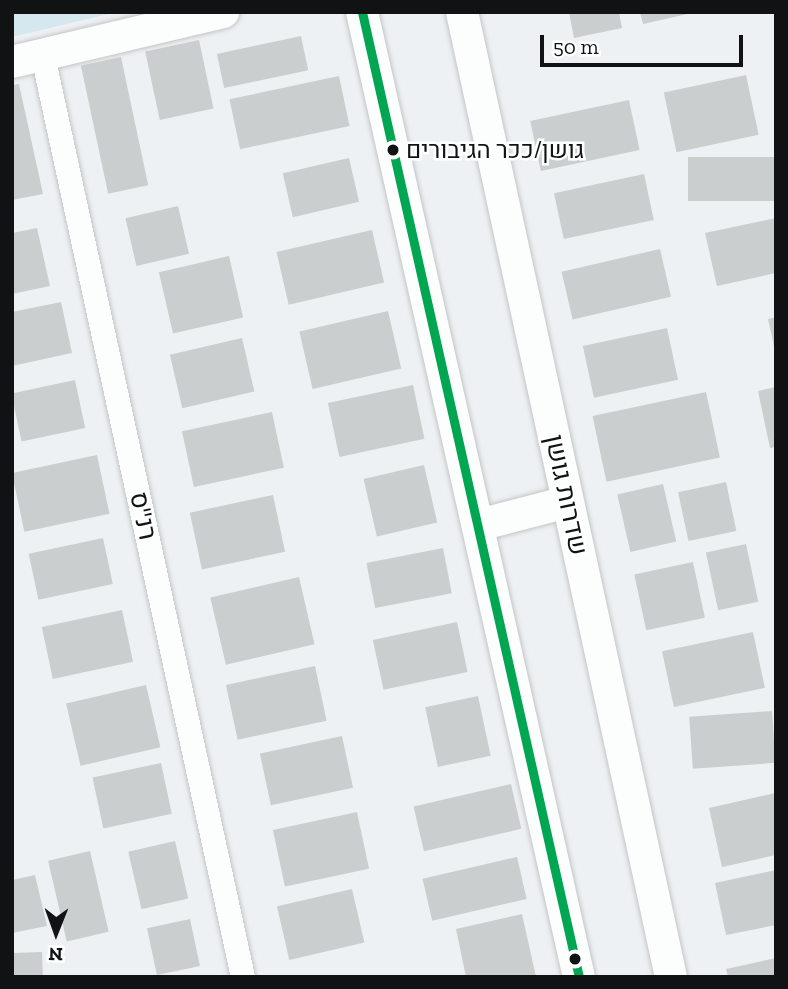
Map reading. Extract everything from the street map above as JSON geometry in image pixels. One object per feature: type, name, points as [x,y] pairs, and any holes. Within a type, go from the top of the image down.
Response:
[{"type":"street","points":[[12,62],[223,12]]},
{"type":"street","points":[[362,12],[579,977]]},
{"type":"street","name":"שדרות גושן","points":[[462,12],[671,977]]},
{"type":"street","name":"רנ\"ס","points":[[43,56],[243,977]]},
{"type":"street","points":[[479,525],[567,502]]},
{"type":"shaded area","points":[[12,12],[117,12],[12,37]]},
{"type":"building","points":[[569,12],[619,12],[622,28],[574,38]]},
{"type":"building","points":[[640,12],[692,12],[692,13],[643,24]]},
{"type":"building","points":[[301,36],[308,70],[224,88],[217,54]]},
{"type":"building","points":[[199,40],[214,108],[160,120],[145,51]]},
{"type":"building","points":[[121,57],[148,185],[108,194],[81,66]]},
{"type":"building","points":[[746,75],[759,135],[677,152],[664,92]]},
{"type":"building","points":[[339,76],[350,126],[240,149],[229,99]]},
{"type":"building","points":[[19,84],[43,194],[12,200],[12,85]]},
{"type":"building","points":[[629,100],[640,150],[541,171],[530,121]]},
{"type":"building","points":[[688,157],[776,157],[776,201],[688,201]]},
{"type":"building","points":[[349,158],[359,202],[293,217],[283,173]]},
{"type":"building","points":[[644,174],[654,220],[564,239],[554,193]]},
{"type":"building","points":[[178,206],[189,254],[136,266],[125,218]]},
{"type":"building","points":[[776,218],[776,273],[717,286],[705,233]]},
{"type":"building","points":[[37,228],[50,286],[12,294],[12,233]]},
{"type":"building","points":[[372,230],[384,283],[289,305],[277,252]]},
{"type":"building","points":[[660,249],[671,297],[573,319],[562,272]]},
{"type":"building","points":[[229,256],[243,317],[173,334],[159,272]]},
{"type":"building","points":[[61,302],[72,353],[12,366],[12,312]]},
{"type":"building","points":[[388,311],[401,368],[313,389],[299,331]]},
{"type":"building","points":[[776,317],[776,351],[775,351],[768,319]]},
{"type":"building","points":[[667,328],[678,380],[594,398],[583,346]]},
{"type":"building","points":[[242,338],[254,392],[182,408],[170,355]]},
{"type":"building","points":[[75,380],[85,428],[22,441],[12,393]]},
{"type":"building","points":[[413,385],[424,439],[339,457],[328,403]]},
{"type":"building","points":[[776,387],[776,447],[770,448],[758,391]]},
{"type":"building","points":[[706,392],[720,458],[606,482],[593,416]]},
{"type":"building","points":[[272,412],[284,468],[194,487],[182,431]]},
{"type":"building","points":[[97,455],[109,514],[24,532],[12,473]]},
{"type":"building","points":[[424,465],[437,522],[377,536],[364,479]]},
{"type":"building","points":[[726,482],[736,531],[688,541],[678,492]]},
{"type":"building","points":[[663,484],[676,541],[630,552],[617,495]]},
{"type":"building","points":[[273,495],[285,552],[202,569],[190,513]]},
{"type":"building","points":[[103,538],[113,584],[38,600],[29,554]]},
{"type":"building","points":[[746,544],[758,602],[718,610],[706,553]]},
{"type":"building","points":[[443,548],[452,593],[375,608],[366,563]]},
{"type":"building","points":[[693,562],[705,618],[646,630],[634,574]]},
{"type":"building","points":[[299,577],[315,644],[226,665],[210,597]]},
{"type":"building","points":[[122,610],[133,662],[53,679],[42,627]]},
{"type":"building","points":[[457,622],[468,672],[383,690],[373,640]]},
{"type":"building","points":[[753,632],[765,688],[674,707],[662,651]]},
{"type":"building","points":[[315,666],[327,721],[238,740],[226,685]]},
{"type":"building","points":[[146,685],[160,747],[80,766],[66,703]]},
{"type":"building","points":[[478,696],[491,756],[438,767],[425,707]]},
{"type":"building","points":[[772,711],[776,763],[693,769],[689,717]]},
{"type":"building","points":[[342,736],[353,788],[271,805],[260,753]]},
{"type":"building","points":[[161,763],[172,814],[103,828],[93,778]]},
{"type":"building","points":[[511,784],[521,829],[424,851],[414,806]]},
{"type":"building","points":[[775,793],[776,855],[722,867],[709,808]]},
{"type":"building","points":[[357,812],[369,869],[285,887],[273,830]]},
{"type":"building","points":[[175,841],[188,898],[142,909],[128,852]]},
{"type":"building","points":[[90,851],[109,932],[67,942],[48,861]]},
{"type":"building","points":[[517,857],[527,899],[432,921],[422,879]]},
{"type":"building","points":[[776,870],[776,925],[726,935],[715,883]]},
{"type":"building","points":[[35,875],[47,926],[12,933],[12,880]]},
{"type":"building","points":[[352,889],[364,943],[289,960],[277,906]]},
{"type":"building","points":[[522,914],[536,977],[466,977],[456,929]]},
{"type":"building","points":[[190,919],[200,966],[157,975],[147,928]]},
{"type":"building","points":[[42,952],[43,977],[13,977],[12,953]]},
{"type":"building","points":[[776,958],[776,977],[728,977],[726,969]]},
{"type":"transit line","points":[[362,12],[579,977]]},
{"type":"place","name":"גושן/ככר הגיבורים","points":[[393,150]]}]
